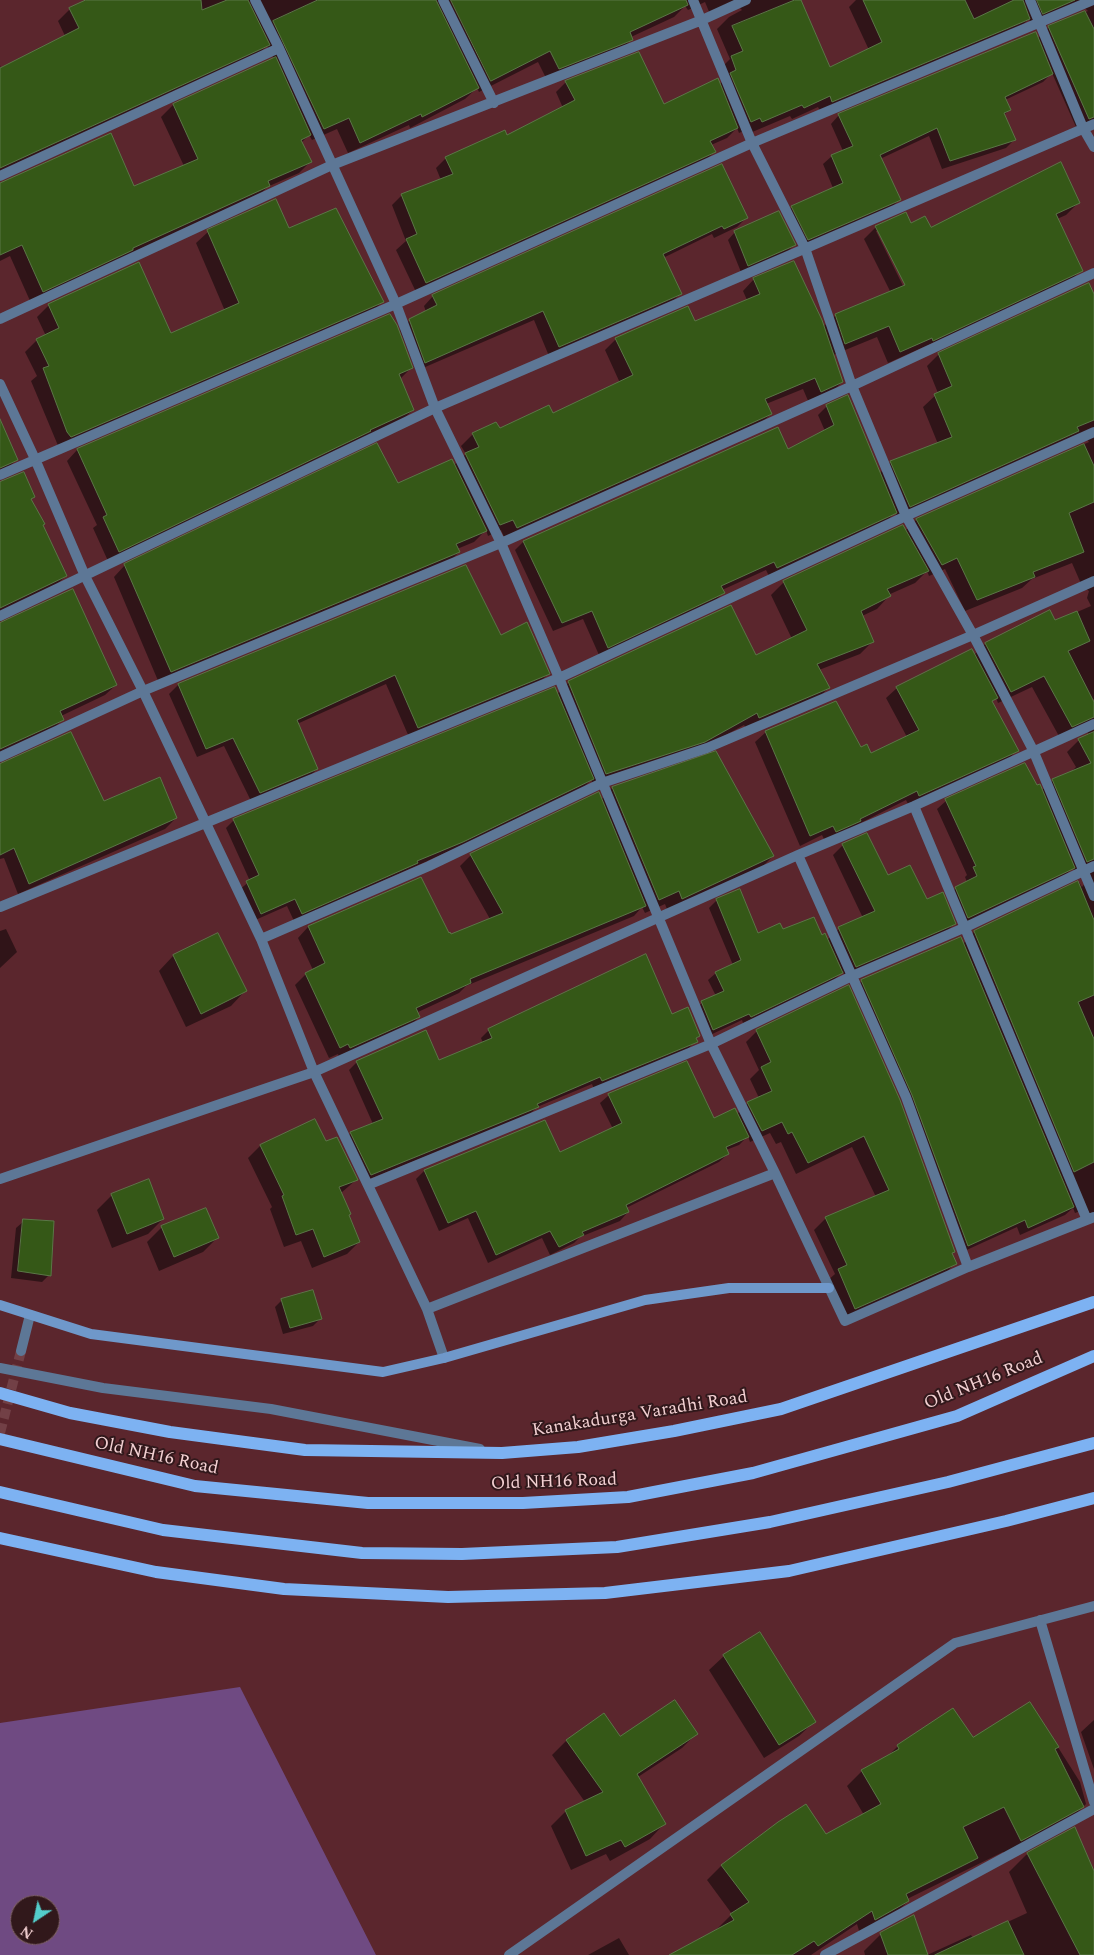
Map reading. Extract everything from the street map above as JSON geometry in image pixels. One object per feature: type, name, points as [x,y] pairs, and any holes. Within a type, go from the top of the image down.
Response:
[{"type":"main road","name":"Kanakadurga Varadhi Road","points":[[0,1393],[70,1413],[170,1432],[305,1450],[502,1453],[578,1447],[674,1431],[781,1409],[1094,1302]]},
{"type":"main road","name":"Old NH16 Road","points":[[0,1439],[194,1486],[358,1502],[523,1503],[628,1497],[753,1474],[957,1416],[1094,1356]]},
{"type":"main road","points":[[0,1492],[163,1530],[362,1553],[462,1554],[617,1547],[770,1522],[948,1482],[1094,1443]]},
{"type":"main road","points":[[0,1538],[156,1572],[284,1589],[448,1597],[605,1593],[789,1571],[1006,1521],[1094,1498]]},
{"type":"street","points":[[255,0],[279,48],[396,304],[435,408],[501,543],[711,1044],[845,1321],[968,1267],[1091,1219],[914,806]]},
{"type":"street","points":[[443,0],[494,103]]},
{"type":"street","points":[[693,0],[752,143],[805,248],[852,386],[906,516],[973,635],[1032,750],[1094,896]]},
{"type":"street","points":[[0,318],[332,166],[702,20],[746,0]]},
{"type":"street","points":[[1030,0],[1083,128],[1094,147]]},
{"type":"street","points":[[0,475],[396,304],[752,143],[1093,0]]},
{"type":"street","points":[[0,176],[279,48]]},
{"type":"street","points":[[0,616],[435,408],[1094,124]]},
{"type":"street","points":[[0,757],[143,691],[501,543],[852,386],[1094,273]]},
{"type":"street","points":[[0,384],[35,459],[85,576],[143,691],[261,939],[314,1072],[427,1309],[444,1358]]},
{"type":"street","points":[[0,907],[559,678],[906,516],[1094,432]]},
{"type":"street","points":[[261,939],[429,866],[602,783],[707,748],[973,635],[1094,581]]},
{"type":"street","points":[[0,1179],[314,1072],[798,855],[914,806],[1032,750],[1094,724]]},
{"type":"street","points":[[798,855],[906,1098],[968,1267]]},
{"type":"street","points":[[368,1185],[711,1044],[852,976],[966,927],[1094,866]]},
{"type":"street","points":[[427,1309],[775,1173]]},
{"type":"street","points":[[0,1306],[91,1334],[383,1372],[444,1358],[645,1300],[730,1288],[829,1288]]},
{"type":"street","points":[[21,1351],[30,1315]]},
{"type":"street","points":[[0,1368],[103,1388],[271,1408],[502,1453]]},
{"type":"street","points":[[509,1955],[955,1643],[1094,1606]]},
{"type":"street","points":[[1040,1620],[1094,1802]]},
{"type":"street","points":[[825,1955],[1094,1809]]},
{"type":"shaded area","points":[[240,1687],[376,1955],[0,1955],[0,1723]]},
{"type":"building","points":[[86,0],[201,0],[202,10],[227,0],[248,0],[270,45],[0,168],[0,68],[79,28],[69,8]]},
{"type":"building","points":[[318,0],[436,0],[479,88],[422,117],[421,114],[360,143],[349,118],[324,129],[273,21]]},
{"type":"building","points":[[451,0],[686,0],[688,5],[630,32],[633,40],[559,69],[550,51],[491,81]]},
{"type":"building","points":[[795,0],[801,0],[830,67],[882,42],[863,0],[965,0],[974,19],[1014,0],[1023,0],[1030,19],[832,102],[830,96],[804,108],[802,105],[762,122],[760,118],[751,122],[730,73],[736,70],[731,56],[743,51],[732,26]]},
{"type":"building","points":[[1037,0],[1075,0],[1043,14]]},
{"type":"building","points":[[1085,11],[1094,29],[1094,117],[1089,119],[1048,26]]},
{"type":"building","points":[[1036,32],[1053,74],[1005,97],[1011,110],[1004,113],[1016,140],[950,161],[937,128],[880,155],[901,200],[808,240],[791,206],[843,183],[831,155],[853,146],[838,114]]},
{"type":"building","points":[[639,52],[664,104],[718,78],[738,128],[710,141],[716,152],[426,283],[406,239],[417,234],[401,194],[453,174],[445,157],[505,130],[507,135],[575,100],[565,81]]},
{"type":"building","points":[[276,57],[311,135],[301,140],[312,162],[268,181],[270,186],[133,248],[133,250],[43,292],[22,245],[0,255],[0,183],[111,133],[134,186],[198,159],[173,104]]},
{"type":"building","points":[[1061,162],[1080,203],[1056,214],[1083,271],[933,341],[932,338],[900,352],[889,326],[845,344],[835,314],[905,285],[875,226],[906,212],[911,223],[925,216],[931,227]]},
{"type":"building","points":[[722,164],[748,218],[724,229],[722,226],[663,254],[682,294],[559,347],[543,311],[425,363],[409,319],[437,305],[432,295]]},
{"type":"building","points":[[276,199],[289,228],[336,208],[384,302],[71,437],[67,432],[43,368],[49,366],[36,339],[59,328],[48,304],[139,262],[171,333],[239,303],[207,230]]},
{"type":"building","points":[[779,211],[796,245],[748,266],[734,231]]},
{"type":"building","points":[[794,261],[822,320],[843,382],[821,392],[815,378],[765,399],[772,414],[517,528],[513,520],[500,525],[465,453],[479,447],[472,433],[496,422],[500,428],[549,405],[553,413],[633,375],[615,338],[688,306],[695,321],[760,294],[753,278]]},
{"type":"building","points":[[1089,283],[1094,294],[1094,420],[1077,427],[1079,431],[910,507],[890,461],[952,437],[934,394],[952,386],[938,353]]},
{"type":"building","points":[[390,314],[397,325],[413,368],[399,374],[414,410],[119,552],[103,517],[107,515],[77,449]]},
{"type":"building","points":[[848,395],[897,513],[777,568],[774,562],[721,586],[725,593],[608,648],[592,611],[562,623],[523,541],[778,427],[788,449],[834,425],[826,405]]},
{"type":"building","points":[[0,419],[18,460],[0,468]]},
{"type":"building","points":[[377,443],[398,483],[452,459],[487,531],[456,544],[460,552],[171,672],[124,564]]},
{"type":"building","points":[[1084,444],[1094,466],[1094,502],[1069,513],[1084,552],[1033,572],[1035,577],[977,600],[957,558],[942,565],[916,519]]},
{"type":"building","points":[[24,472],[35,497],[31,499],[45,524],[43,525],[67,576],[0,608],[0,482]]},
{"type":"building","points":[[903,525],[929,571],[887,589],[891,596],[861,611],[874,642],[817,664],[830,688],[759,718],[757,713],[705,742],[606,774],[568,681],[731,605],[756,655],[807,630],[783,581]]},
{"type":"building","points":[[466,565],[501,635],[527,622],[550,674],[418,728],[395,675],[297,720],[318,769],[260,793],[233,738],[206,749],[178,684]]},
{"type":"building","points":[[73,589],[117,685],[60,711],[64,720],[0,749],[0,623]]},
{"type":"building","points":[[1050,610],[1055,620],[1077,611],[1090,641],[1068,651],[1094,702],[1094,717],[1072,727],[1044,676],[1011,692],[985,643]]},
{"type":"building","points":[[972,649],[998,698],[992,701],[1019,751],[919,796],[917,791],[836,832],[833,826],[810,836],[765,731],[836,701],[861,747],[867,744],[871,753],[919,730],[896,687]]},
{"type":"building","points":[[555,687],[594,779],[463,842],[417,861],[418,863],[302,914],[295,899],[261,914],[246,881],[259,875],[233,819]]},
{"type":"building","points":[[71,732],[104,801],[160,777],[177,818],[29,884],[14,848],[0,855],[0,764]]},
{"type":"building","points":[[1094,732],[1094,859],[1087,862],[1052,779],[1091,763],[1078,739]]},
{"type":"building","points":[[716,751],[774,856],[682,899],[679,891],[659,900],[612,787]]},
{"type":"building","points":[[1025,763],[1037,785],[1040,784],[1075,868],[968,918],[955,887],[977,876],[973,867],[976,866],[945,799]]},
{"type":"building","points":[[599,792],[646,906],[470,979],[471,983],[416,1008],[420,1017],[350,1048],[348,1044],[340,1048],[305,973],[325,963],[308,926],[421,877],[451,934],[503,913],[470,854]]},
{"type":"building","points":[[867,833],[888,875],[910,865],[927,899],[943,892],[956,924],[856,967],[838,927],[875,911],[842,844]]},
{"type":"building","points":[[1078,881],[1094,920],[1094,995],[1078,1002],[1094,1039],[1094,1162],[1074,1172],[974,931]]},
{"type":"building","points":[[740,889],[758,933],[780,923],[783,929],[814,917],[822,935],[825,933],[843,973],[751,1017],[749,1014],[713,1030],[701,1001],[724,991],[715,972],[741,960],[716,899]]},
{"type":"building","points":[[218,933],[247,991],[201,1014],[173,955]]},
{"type":"building","points":[[961,937],[1074,1207],[1028,1228],[1025,1220],[968,1246],[912,1095],[861,980]]},
{"type":"building","points":[[646,954],[672,1014],[688,1007],[700,1036],[696,1038],[698,1042],[602,1081],[600,1077],[537,1104],[539,1107],[371,1175],[350,1132],[383,1119],[356,1061],[426,1030],[439,1060],[492,1038],[488,1029]]},
{"type":"building","points":[[849,985],[900,1100],[955,1252],[952,1253],[957,1264],[855,1309],[838,1269],[847,1265],[825,1217],[889,1190],[864,1136],[808,1163],[792,1132],[788,1134],[782,1122],[762,1131],[747,1102],[772,1091],[761,1067],[771,1062],[756,1030]]},
{"type":"building","points":[[687,1061],[714,1118],[735,1108],[749,1137],[726,1147],[729,1154],[626,1205],[629,1212],[582,1232],[584,1235],[559,1247],[550,1231],[496,1255],[476,1211],[448,1223],[424,1170],[545,1120],[560,1152],[622,1123],[608,1094]]},
{"type":"building","points":[[315,1119],[326,1141],[337,1137],[358,1180],[339,1187],[351,1214],[349,1215],[360,1242],[324,1257],[313,1229],[296,1235],[282,1196],[284,1195],[260,1145]]},
{"type":"building","points":[[149,1179],[164,1219],[127,1234],[111,1194]]},
{"type":"building","points":[[206,1208],[219,1238],[174,1257],[161,1226]]},
{"type":"building","points":[[23,1219],[54,1221],[51,1276],[18,1271]]},
{"type":"building","points":[[313,1290],[322,1319],[290,1328],[281,1299]]},
{"type":"building","points":[[760,1632],[816,1722],[779,1745],[723,1655]]},
{"type":"building","points":[[675,1700],[698,1734],[637,1774],[666,1824],[625,1847],[621,1840],[586,1856],[565,1810],[603,1792],[566,1740],[604,1713],[620,1736]]},
{"type":"building","points":[[1030,1702],[1059,1747],[1055,1749],[1084,1807],[1021,1841],[1004,1807],[963,1827],[978,1858],[906,1894],[909,1901],[875,1920],[872,1911],[818,1946],[814,1941],[792,1955],[669,1955],[734,1920],[730,1914],[749,1902],[721,1865],[778,1822],[806,1804],[826,1834],[881,1804],[861,1770],[899,1749],[897,1745],[953,1708],[973,1737]]},
{"type":"building","points":[[1075,1827],[1094,1871],[1094,1955],[1080,1955],[1027,1853]]},
{"type":"building","points":[[914,1915],[928,1955],[888,1955],[880,1933]]},
{"type":"building","points":[[1008,1921],[1024,1955],[935,1955]]},
{"type":"tunnel","points":[[0,1433],[21,1351]]}]
